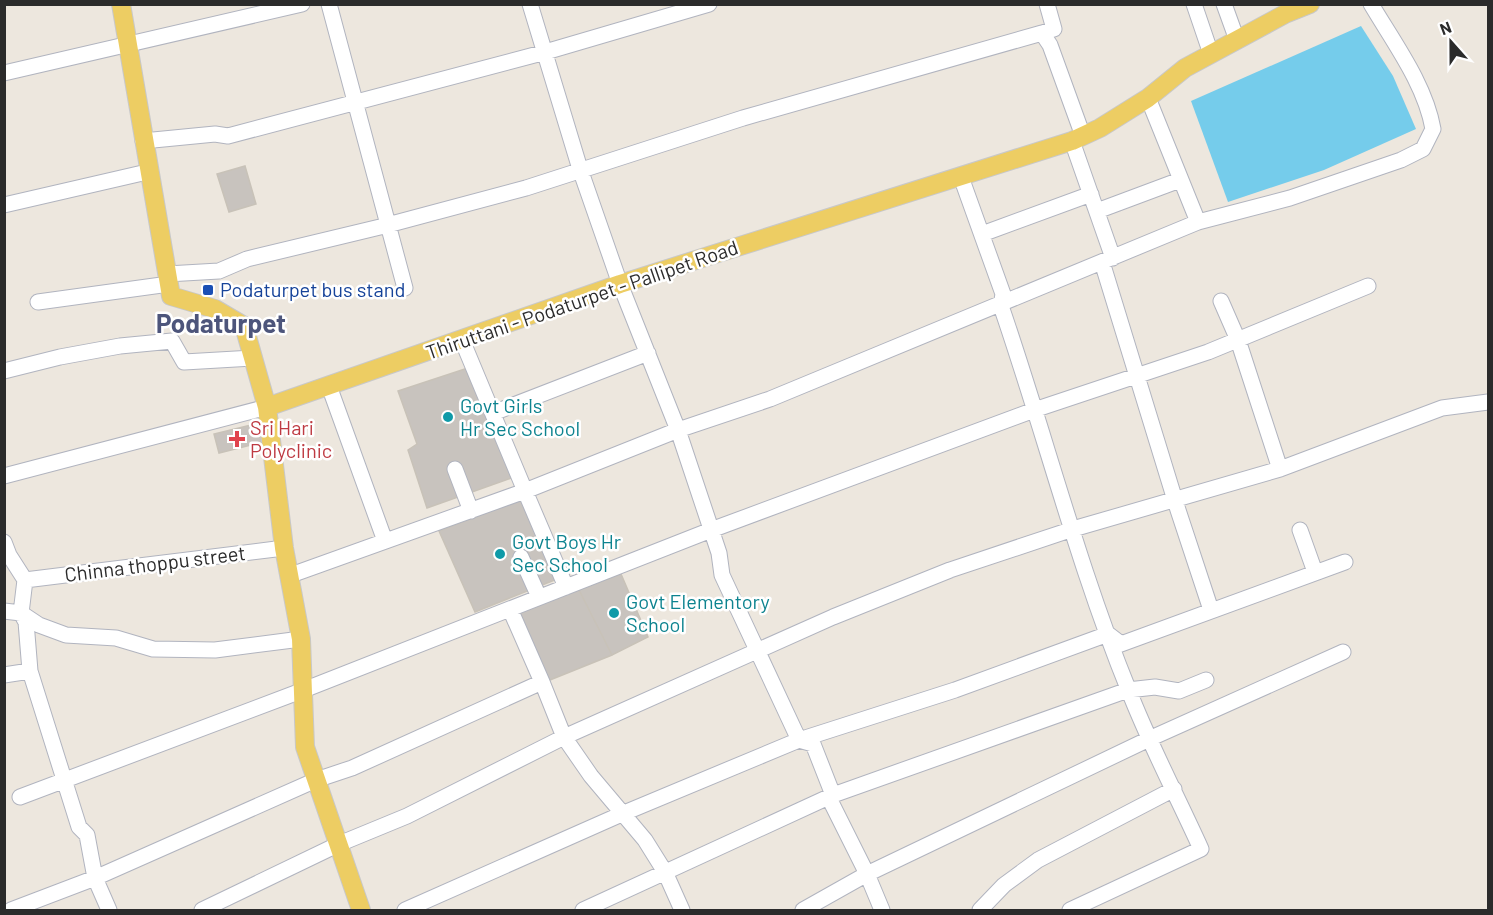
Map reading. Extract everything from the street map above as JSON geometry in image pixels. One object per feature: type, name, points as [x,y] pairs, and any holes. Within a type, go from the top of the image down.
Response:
[{"type":"main road","points":[[120,4],[147,172],[171,296],[215,309],[243,326],[267,407],[284,548],[291,575],[301,639],[304,747],[361,910]]},
{"type":"main road","name":"Thiruttani - Podaturpet - Pallipet Road","points":[[267,407],[620,284],[961,177],[1077,138],[1100,128],[1148,98],[1185,68],[1285,14],[1310,4]]},
{"type":"street","points":[[4,73],[302,4]]},
{"type":"street","points":[[329,4],[405,288]]},
{"type":"street","points":[[530,4],[542,53],[580,169],[620,284],[678,430],[719,553],[722,575],[799,740],[813,744],[833,795],[831,802],[867,874],[882,910]]},
{"type":"street","points":[[143,141],[215,134],[228,136],[542,53],[709,4]]},
{"type":"street","points":[[38,302],[219,271],[247,260],[390,225],[526,188],[743,118],[1054,29],[1047,4]]},
{"type":"street","points":[[1194,4],[1211,54]]},
{"type":"street","points":[[1224,4],[1237,40]]},
{"type":"street","points":[[291,575],[525,491],[678,430],[770,399],[1001,306],[1198,222],[1290,198],[1401,160],[1423,149],[1433,129],[1427,105],[1371,4]]},
{"type":"street","points":[[1042,33],[1050,45],[1077,138],[1138,382],[1211,610]]},
{"type":"street","points":[[1148,98],[1198,222]]},
{"type":"street","points":[[4,205],[147,172]]},
{"type":"street","points":[[961,177],[1004,294],[1001,306],[1037,409],[1108,634],[1149,739],[1201,849],[1070,910]]},
{"type":"street","points":[[1097,211],[1180,180]]},
{"type":"street","points":[[982,234],[1091,194]]},
{"type":"street","points":[[20,797],[301,691],[711,530],[1037,409],[1238,340],[1368,285]]},
{"type":"street","points":[[1221,301],[1238,340],[1280,469]]},
{"type":"street","points":[[462,340],[566,587]]},
{"type":"street","points":[[4,371],[60,357],[120,346],[172,341],[184,362],[253,358]]},
{"type":"street","points":[[493,413],[648,353]]},
{"type":"street","points":[[328,386],[385,541]]},
{"type":"street","points":[[202,910],[339,844],[406,816],[564,736],[759,652],[833,617],[950,570],[1073,529],[1280,469],[1442,408],[1488,402]]},
{"type":"street","points":[[5,475],[267,407]]},
{"type":"street","points":[[455,469],[471,511]]},
{"type":"street","points":[[1300,530],[1315,572]]},
{"type":"street","points":[[4,542],[9,555],[25,580],[21,613],[26,622],[30,671],[79,827],[87,835],[95,878],[109,910]]},
{"type":"street","name":"Chinna thoppu street","points":[[25,580],[284,548]]},
{"type":"street","points":[[521,557],[539,597]]},
{"type":"street","points":[[1108,634],[1121,645],[1345,562]]},
{"type":"street","points":[[510,609],[564,736],[591,776],[624,813],[665,872],[682,910]]},
{"type":"street","points":[[4,611],[21,613],[39,625],[66,635],[116,638],[153,649],[215,650],[301,639]]},
{"type":"street","points":[[405,910],[624,813],[799,740],[955,690],[1108,634]]},
{"type":"street","points":[[803,910],[867,874],[1149,739],[1343,652]]},
{"type":"street","points":[[4,675],[30,671]]},
{"type":"street","points":[[583,910],[833,795],[1128,690],[1155,687],[1179,691],[1206,680]]},
{"type":"street","points":[[11,910],[95,878],[316,780],[352,768],[542,682]]},
{"type":"street","points":[[980,910],[1004,885],[1038,860],[1174,789]]},
{"type":"water","points":[[1361,26],[1393,76],[1416,129],[1324,170],[1228,202],[1191,101]]},
{"type":"building","points":[[245,166],[256,204],[229,212],[217,174]]},
{"type":"building","name":"Govt Girls Hr Sec School","points":[[468,368],[514,477],[427,508],[408,450],[417,444],[398,391]]},
{"type":"building","points":[[259,423],[263,442],[219,453],[214,434]]},
{"type":"building","name":"Govt Boys Hr Sec School","points":[[525,498],[562,577],[475,612],[439,531]]},
{"type":"building","name":"Govt Elementory School","points":[[621,574],[648,637],[612,655],[579,590]]},
{"type":"building","name":"Govt Boys Hr Sec School","points":[[579,590],[612,655],[545,682],[514,613]]},
{"type":"place","name":"Podaturpet bus stand","points":[[208,290]]},
{"type":"place","name":"Govt Girls Hr Sec School","points":[[448,417]]},
{"type":"place","name":"Sri Hari Polyclinic","points":[[237,439]]},
{"type":"place","name":"Govt Boys Hr Sec School","points":[[500,554]]},
{"type":"place","name":"Govt Elementory School","points":[[614,613]]},
{"type":"district","name":"Podaturpet","points":[[221,324]]}]
